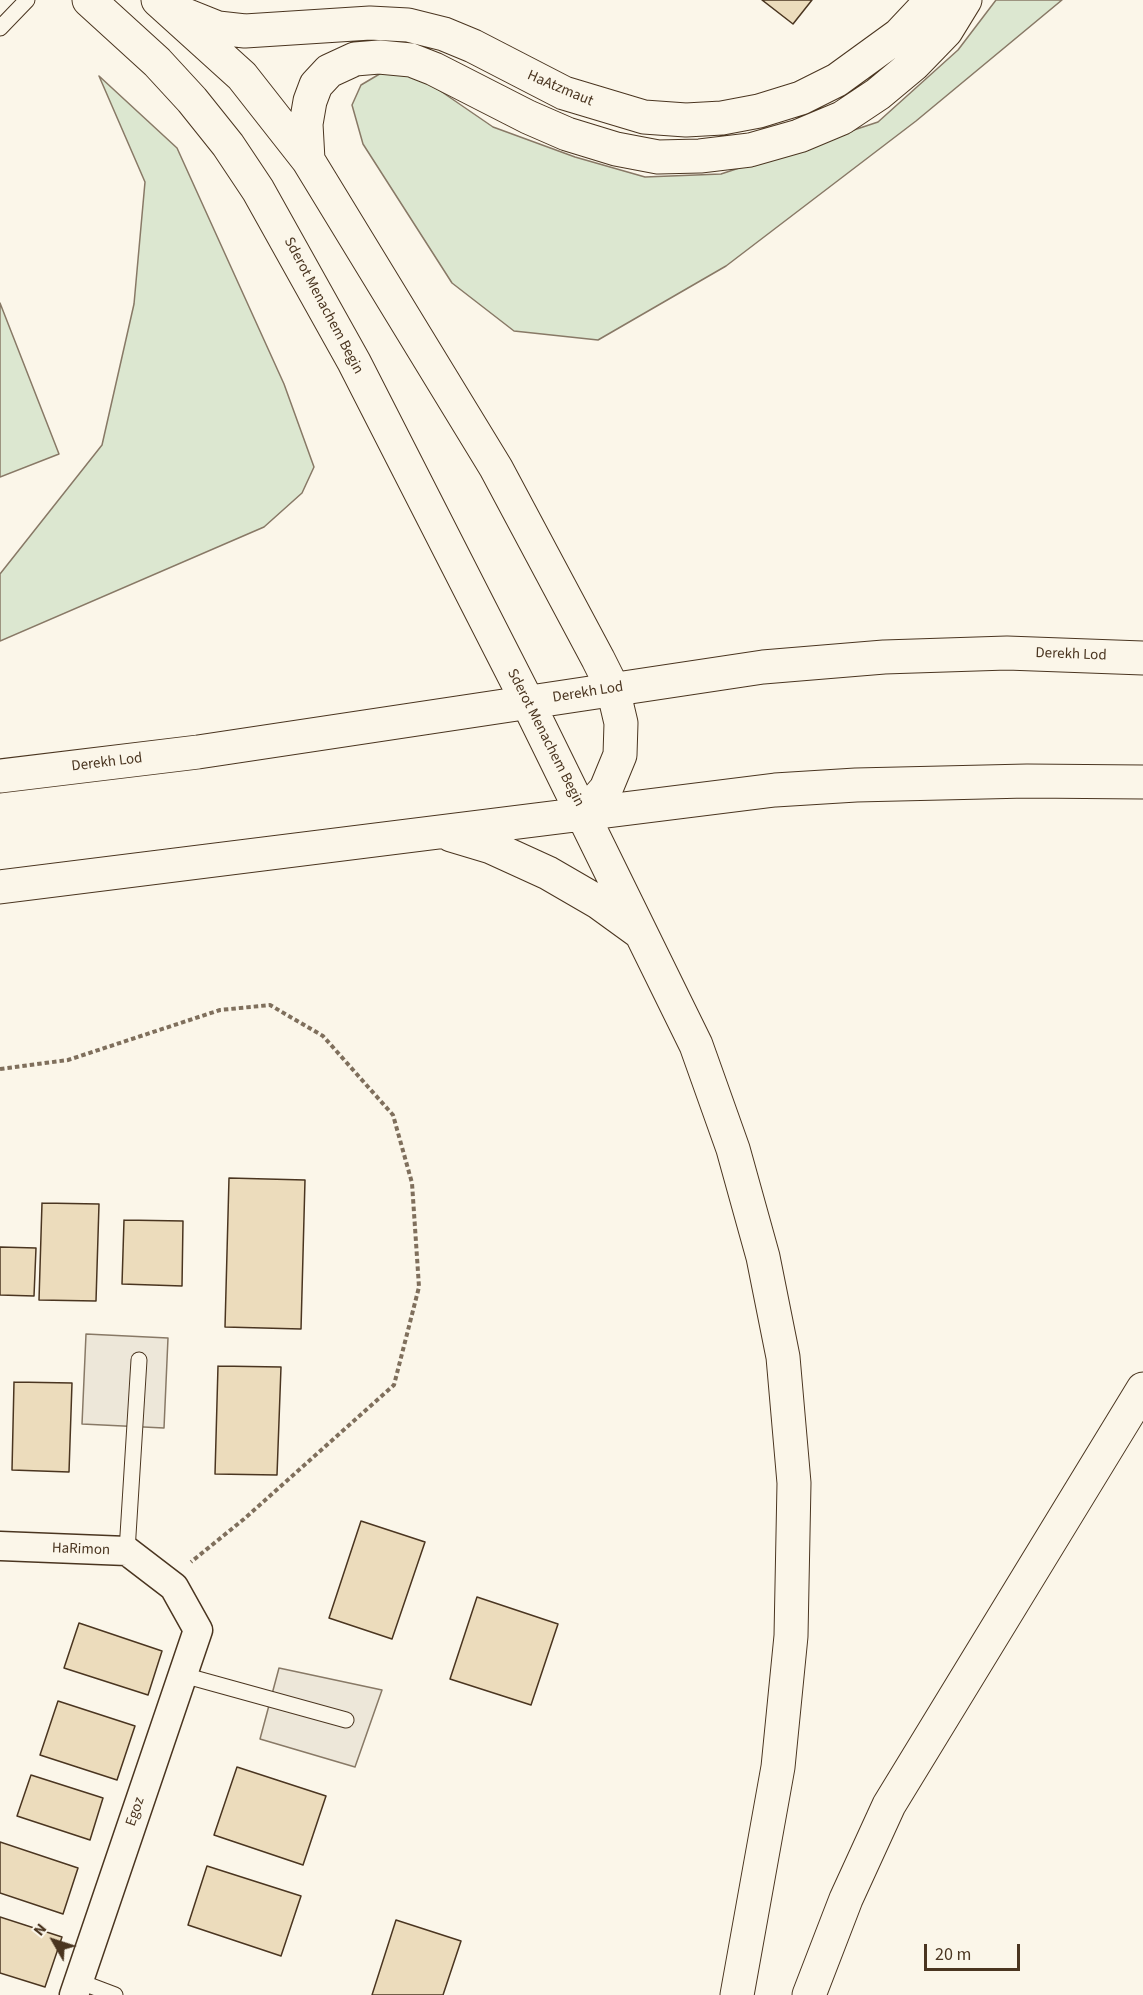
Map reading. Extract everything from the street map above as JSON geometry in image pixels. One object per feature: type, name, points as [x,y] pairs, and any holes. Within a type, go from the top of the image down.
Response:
[{"type":"main road","name":"Sderot Menachem Begin","points":[[89,0],[157,62],[192,100],[228,145],[258,190],[354,362],[584,814],[606,789],[620,755],[621,723],[613,688],[496,468],[308,160],[242,76],[161,3]]},
{"type":"main road","name":"HaAtzmaut","points":[[161,3],[218,28],[245,31],[370,23],[408,25],[444,34],[473,46],[564,93],[644,117],[686,120],[722,118],[759,111],[801,98],[837,80],[899,36],[932,0]]},
{"type":"main road","points":[[308,160],[306,124],[310,100],[316,85],[329,71],[355,59],[379,57],[411,60],[567,134],[616,149],[658,157],[700,156],[750,150],[799,136],[842,118],[878,94],[914,64],[938,39],[965,0]]},
{"type":"main road","name":"Derekh Lod","points":[[0,776],[198,752],[763,667],[884,657],[1007,653],[1143,658]]},
{"type":"main road","points":[[0,887],[722,796],[856,784],[1027,781],[1143,782]]},
{"type":"main road","points":[[584,814],[696,1046],[733,1149],[763,1257],[783,1358],[794,1483],[791,1636],[778,1767],[738,1995]]},
{"type":"main road","points":[[440,832],[478,843],[541,870],[598,902],[642,935]]},
{"type":"main road","points":[[809,1995],[846,1899],[890,1805],[1143,1389]]},
{"type":"street","name":"HaRimon","points":[[0,1546],[127,1551],[174,1587],[198,1630]]},
{"type":"street","name":"Egoz","points":[[76,1988],[198,1630]]},
{"type":"lane","points":[[0,28],[27,0]]},
{"type":"lane","points":[[127,1551],[139,1360]]},
{"type":"lane","points":[[183,1675],[346,1720]]},
{"type":"lane","points":[[76,1988],[115,1995]]},
{"type":"path","points":[[0,1069],[68,1060],[220,1010],[270,1005],[323,1036],[393,1115],[412,1183],[419,1287],[394,1385],[244,1519],[167,1581]]},
{"type":"green space","points":[[996,0],[1062,0],[916,121],[726,266],[598,340],[514,331],[452,283],[363,144],[352,105],[361,85],[388,69],[423,79],[493,127],[575,157],[645,177],[721,174],[878,122],[958,50]]},
{"type":"green space","points":[[99,76],[177,148],[284,384],[314,467],[302,493],[264,527],[0,641],[0,574],[102,445],[134,304],[145,182]]},
{"type":"green space","points":[[0,303],[59,454],[0,477]]},
{"type":"shaded area","points":[[86,1334],[168,1338],[164,1428],[82,1424]]},
{"type":"shaded area","points":[[279,1668],[382,1690],[355,1767],[260,1739]]},
{"type":"building","points":[[762,0],[812,0],[793,24]]},
{"type":"building","points":[[229,1178],[305,1180],[301,1329],[225,1327]]},
{"type":"building","points":[[42,1203],[99,1204],[96,1301],[39,1300]]},
{"type":"building","points":[[124,1220],[183,1221],[182,1286],[122,1284]]},
{"type":"building","points":[[0,1247],[36,1248],[34,1296],[0,1295]]},
{"type":"building","points":[[218,1366],[281,1367],[277,1475],[215,1474]]},
{"type":"building","points":[[14,1382],[72,1383],[69,1472],[12,1470]]},
{"type":"building","points":[[361,1521],[425,1542],[392,1639],[329,1618]]},
{"type":"building","points":[[477,1597],[558,1624],[531,1705],[450,1679]]},
{"type":"building","points":[[79,1623],[162,1651],[148,1695],[64,1668]]},
{"type":"building","points":[[58,1701],[135,1726],[117,1780],[40,1755]]},
{"type":"building","points":[[237,1767],[326,1796],[303,1865],[214,1835]]},
{"type":"building","points":[[31,1775],[103,1798],[90,1840],[17,1816]]},
{"type":"building","points":[[0,1842],[78,1868],[63,1914],[0,1893]]},
{"type":"building","points":[[207,1866],[301,1896],[281,1956],[188,1925]]},
{"type":"building","points":[[0,1917],[62,1937],[45,1987],[0,1973]]},
{"type":"building","points":[[396,1920],[461,1941],[443,1995],[372,1995]]}]
